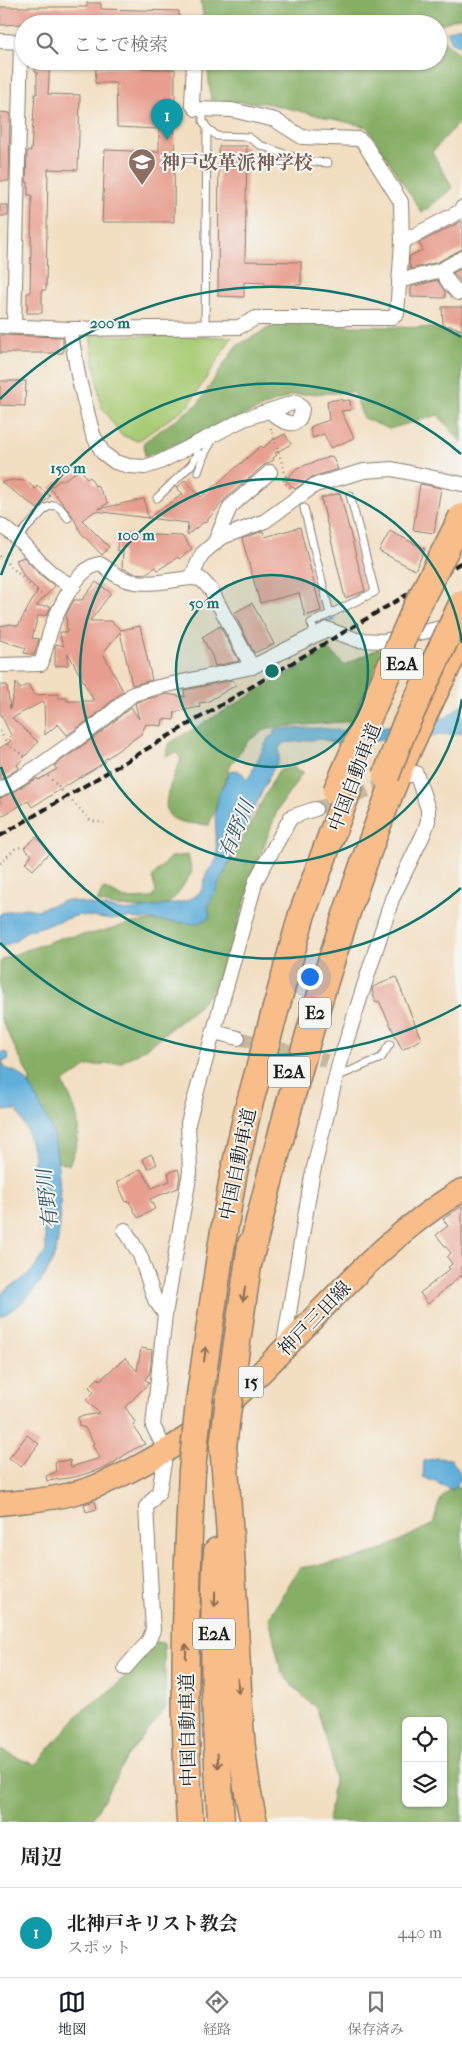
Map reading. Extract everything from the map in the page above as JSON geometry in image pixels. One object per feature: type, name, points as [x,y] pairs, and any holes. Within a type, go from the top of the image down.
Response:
[{"type":"highway","points":[[342,790],[414,612],[462,517]]},
{"type":"highway","name":"中国自動車道","points":[[190,1822],[186,1681],[188,1553],[192,1471],[199,1402],[233,1177],[248,1109],[268,1034],[302,914],[342,790],[431,602],[462,544]]},
{"type":"highway","name":"中国自動車道","points":[[221,1822],[214,1698],[215,1589],[224,1446],[232,1377],[261,1187],[276,1120],[319,964],[364,833],[398,774],[408,719],[462,604]]},
{"type":"highway","points":[[398,774],[462,635]]},
{"type":"highway","points":[[224,1446],[242,1746],[247,1792],[254,1822]]},
{"type":"main road","name":"神戸三田線","points":[[0,1504],[71,1494],[120,1476],[166,1451],[220,1411],[384,1248],[447,1199],[462,1190]]},
{"type":"street","points":[[0,41],[15,42]]},
{"type":"street","points":[[21,70],[7,326],[70,329],[239,327],[256,318],[391,318],[397,314],[402,242],[401,202],[364,143],[359,139],[302,137],[275,120],[232,110],[196,109],[192,104],[194,70]]},
{"type":"street","points":[[402,242],[459,212],[462,208]]},
{"type":"street","points":[[399,281],[442,270],[462,258]]},
{"type":"street","points":[[442,270],[449,284],[458,294],[462,293]]},
{"type":"street","points":[[70,329],[93,435],[103,453],[115,462],[145,467],[160,462],[244,419],[270,412]]},
{"type":"street","points":[[191,578],[202,554],[220,538],[265,521],[302,503],[315,486],[364,472],[392,469],[462,484]]},
{"type":"street","points":[[214,544],[230,507],[270,472]]},
{"type":"street","points":[[0,525],[18,537],[38,562],[64,583],[74,586]]},
{"type":"street","points":[[0,665],[41,664],[57,613],[84,570],[92,565],[100,564],[123,579],[138,582],[152,583],[191,578],[201,579],[211,590],[252,667]]},
{"type":"street","points":[[0,790],[39,766],[110,716],[125,699],[133,694],[252,667],[327,629],[357,640],[384,641],[462,624]]},
{"type":"street","points":[[283,1349],[312,1176],[335,1078],[333,1063],[392,899],[428,821],[428,809],[416,773],[398,774]]},
{"type":"street","points":[[125,1668],[148,1642],[153,1630],[146,1507],[159,1492],[166,1451],[153,1426],[165,1314],[190,1172],[188,1123],[256,880],[291,817],[314,808]]},
{"type":"street","points":[[214,1032],[238,1038]]},
{"type":"street","points":[[125,1230],[140,1255],[155,1300],[165,1314]]},
{"type":"lane","points":[[203,110],[203,121],[206,128],[205,328]]},
{"type":"lane","points":[[206,128],[217,136],[248,137],[260,144],[304,162],[328,163]]},
{"type":"lane","points":[[198,472],[204,454],[217,433]]},
{"type":"lane","points":[[157,498],[192,464],[198,452],[204,454]]},
{"type":"lane","points":[[316,635],[311,624],[374,592],[350,495]]},
{"type":"lane","points":[[302,503],[330,614]]},
{"type":"lane","points":[[18,537],[46,508],[54,505],[60,508],[68,518]]},
{"type":"lane","points":[[335,1078],[381,1058],[390,1044]]},
{"type":"path","points":[[270,412],[270,423],[275,447],[282,460],[286,477],[283,481],[302,503]]},
{"type":"path","points":[[0,556],[34,589],[61,607]]},
{"type":"path","points":[[0,732],[8,745],[39,766],[91,820],[104,824]]},
{"type":"path","points":[[0,863],[21,846]]},
{"type":"green space","points":[[201,0],[462,0],[462,17],[447,22],[447,15],[203,15]]},
{"type":"green space","points":[[447,44],[462,58],[462,119],[432,152],[453,188],[422,213],[367,127],[265,103],[211,101],[208,70],[447,70]]},
{"type":"green space","points":[[276,324],[432,328],[462,337],[462,443],[438,415],[389,429],[363,418],[354,392],[292,395],[145,457],[144,442],[198,404],[236,346]]},
{"type":"green space","points":[[90,335],[232,337],[189,405],[138,441],[121,435],[101,406]]},
{"type":"green space","points":[[385,645],[354,721],[268,728],[248,741],[231,764],[209,825],[182,822],[174,819],[169,814],[166,808],[168,791],[181,759],[177,753],[166,756],[168,744],[329,649],[344,665]]},
{"type":"green space","points":[[293,767],[303,772],[277,811],[253,875],[220,982],[198,1007],[145,1049],[120,1063],[87,1066],[63,1083],[76,1114],[78,1132],[74,1153],[69,1165],[58,1161],[52,1129],[29,1098],[30,1079],[0,1017],[0,962],[7,957],[60,938],[95,933],[132,923],[188,918],[220,881],[278,771]]},
{"type":"green space","points":[[188,855],[192,872],[177,895],[162,909],[115,906],[97,902],[103,888],[125,899],[152,898],[156,892],[152,877],[170,857]]},
{"type":"green space","points":[[457,1486],[462,1488],[462,1822],[328,1822],[334,1780],[332,1759],[317,1709],[293,1687],[281,1671],[269,1618],[299,1568],[350,1560],[379,1551],[433,1524],[440,1501],[446,1492]]},
{"type":"green space","points":[[156,1642],[164,1643],[166,1708],[127,1757],[91,1822],[0,1822],[0,1750],[35,1765],[82,1711],[116,1686]]},
{"type":"water","points":[[462,26],[462,48],[452,42],[447,31]]},
{"type":"water","name":"有野川","points":[[462,704],[462,733],[341,744],[320,739],[284,743],[279,748],[279,760],[270,775],[208,907],[210,917],[197,924],[128,918],[111,920],[79,915],[25,932],[15,941],[0,948],[0,914],[2,913],[25,908],[37,910],[67,900],[127,911],[187,901],[197,895],[203,888],[206,874],[217,859],[215,813],[219,793],[230,772],[237,770],[243,774],[246,780],[249,777],[269,737],[274,735],[274,731],[277,729],[320,728],[347,731],[430,721],[447,717]]},
{"type":"water","name":"有野川","points":[[1,1052],[8,1053],[9,1059],[2,1062],[6,1069],[18,1073],[30,1086],[52,1130],[59,1177],[60,1213],[57,1246],[49,1268],[25,1300],[0,1317],[0,1297],[5,1290],[20,1281],[34,1269],[46,1251],[45,1234],[39,1217],[33,1183],[34,1157],[27,1130],[17,1110],[0,1111]]},
{"type":"water","points":[[436,1458],[451,1459],[459,1471],[460,1480],[453,1490],[423,1477],[424,1461]]},
{"type":"building","points":[[87,3],[101,3],[101,9],[179,11],[179,15],[15,15],[15,24],[0,25],[0,7],[87,7]]},
{"type":"building","points":[[35,70],[49,70],[48,94],[80,95],[78,170],[48,169],[46,290],[42,290],[42,313],[27,313],[27,293],[30,293],[32,195],[28,195],[28,182],[26,182],[27,151],[31,151],[35,94],[37,94],[37,72]]},
{"type":"building","points":[[96,70],[175,70],[174,222],[102,222],[105,150],[159,152],[159,129],[117,127],[116,83],[95,83]]},
{"type":"building","points":[[0,112],[10,113],[9,181],[0,181]]},
{"type":"building","points":[[219,146],[247,146],[245,261],[301,262],[301,285],[265,285],[265,283],[244,282],[244,297],[218,296]]},
{"type":"building","points":[[0,205],[8,205],[8,216],[0,216]]},
{"type":"building","points":[[462,221],[462,249],[438,262],[411,269],[409,264],[410,256],[423,250],[419,243]]},
{"type":"building","points":[[462,268],[462,284],[453,273]]},
{"type":"building","points":[[437,280],[445,291],[445,298],[411,297],[411,287]]},
{"type":"building","points":[[442,307],[462,307],[462,330],[451,326],[443,326]]},
{"type":"building","points":[[0,335],[63,337],[63,353],[0,353]]},
{"type":"building","points":[[0,381],[26,381],[25,406],[0,405]]},
{"type":"building","points":[[341,399],[342,401],[350,400],[351,410],[341,411],[354,438],[331,448],[324,434],[313,438],[310,430],[312,426],[329,420],[327,401]]},
{"type":"building","points":[[285,434],[291,444],[275,453],[277,455],[273,458],[274,460],[264,465],[224,500],[205,523],[187,535],[188,523],[148,518],[183,494],[177,488],[185,480],[201,497],[261,446],[263,448],[271,441]]},
{"type":"building","points":[[332,456],[338,469],[312,477],[295,489],[286,480],[297,468]]},
{"type":"building","points":[[81,469],[87,479],[90,477],[95,486],[97,485],[108,503],[98,509],[144,499],[148,518],[95,511],[82,520],[109,547],[102,555],[81,533],[72,515],[50,488],[60,480],[62,481]]},
{"type":"building","points":[[26,481],[35,489],[37,486],[50,496],[38,509],[1,482]]},
{"type":"building","points":[[420,484],[441,488],[434,533],[413,530]]},
{"type":"building","points":[[340,493],[365,591],[345,598],[321,498]]},
{"type":"building","points":[[300,527],[321,611],[305,616],[299,593],[260,603],[242,539],[263,531],[265,537]]},
{"type":"building","points":[[390,531],[425,549],[415,570],[379,551]]},
{"type":"building","points":[[118,534],[182,536],[192,549],[179,559],[178,557],[158,570],[156,567],[145,574],[134,573],[122,568],[123,551],[117,551]]},
{"type":"building","points":[[24,557],[38,573],[55,586],[36,606],[51,606],[47,615],[38,616],[32,638],[39,639],[34,655],[24,653],[26,648],[0,640],[0,626],[11,624],[18,626],[38,590],[24,577],[16,560]]},
{"type":"building","points":[[96,582],[111,593],[90,621],[111,621],[121,630],[140,626],[152,680],[132,685],[120,632],[103,653],[123,691],[93,717],[67,735],[58,724],[45,735],[44,701],[12,718],[38,742],[17,765],[19,768],[0,780],[0,748],[11,741],[8,738],[11,735],[0,713],[0,685],[7,685],[10,709],[16,683],[20,689],[28,684],[34,695],[59,694],[58,698],[67,698],[67,701],[94,701],[68,653],[68,665],[55,666],[55,648],[56,644],[64,646],[60,632],[67,632],[66,615],[74,600],[82,600]]},
{"type":"building","points":[[252,603],[274,644],[254,653],[234,613]]},
{"type":"building","points":[[220,626],[239,661],[215,666],[202,637]]},
{"type":"building","points":[[233,680],[236,685],[207,702],[199,703],[200,707],[175,712],[174,720],[163,719],[162,726],[146,724],[141,734],[104,760],[105,762],[32,807],[28,801],[0,817],[0,799],[57,769],[54,766],[103,731],[131,707],[139,719],[135,703],[167,694],[185,697],[184,690]]},
{"type":"building","points":[[36,837],[50,852],[33,870],[25,863],[32,855],[24,848]]},
{"type":"building","points":[[396,977],[421,1039],[402,1050],[379,1001],[376,1003],[372,991],[373,987]]},
{"type":"building","points":[[151,1154],[157,1164],[148,1169],[142,1159]]},
{"type":"building","points":[[141,1169],[152,1188],[170,1181],[168,1173],[178,1169],[180,1176],[178,1188],[150,1199],[155,1209],[138,1218],[129,1201],[126,1202],[117,1182]]},
{"type":"building","points":[[462,1206],[462,1278],[460,1276],[428,1304],[420,1293],[450,1269],[448,1267],[452,1264],[447,1257],[451,1253],[436,1235],[448,1226],[443,1219]]},
{"type":"building","points":[[141,1348],[152,1350],[150,1373],[145,1379],[149,1383],[125,1407],[135,1422],[133,1425],[145,1444],[107,1467],[75,1477],[47,1481],[46,1476],[56,1472],[55,1462],[70,1460],[71,1467],[100,1458],[85,1428],[79,1426],[78,1417],[99,1413],[86,1400],[94,1392],[89,1387],[125,1358],[137,1371]]},
{"type":"building","points":[[27,1435],[39,1444],[21,1467],[9,1458]]},
{"type":"building","points":[[95,1501],[97,1509],[86,1512],[84,1504]]},
{"type":"waterway","points":[[323,624],[334,619]]},
{"type":"tunnel","points":[[315,809],[394,781]]},
{"type":"tunnel","points":[[238,1038],[327,1061]]},
{"type":"railway","points":[[0,836],[462,562]]},
{"type":"place","name":"北神戸キリスト教会","points":[[167,140]]},
{"type":"place","name":"神戸改革派神学校","points":[[142,186]]}]
